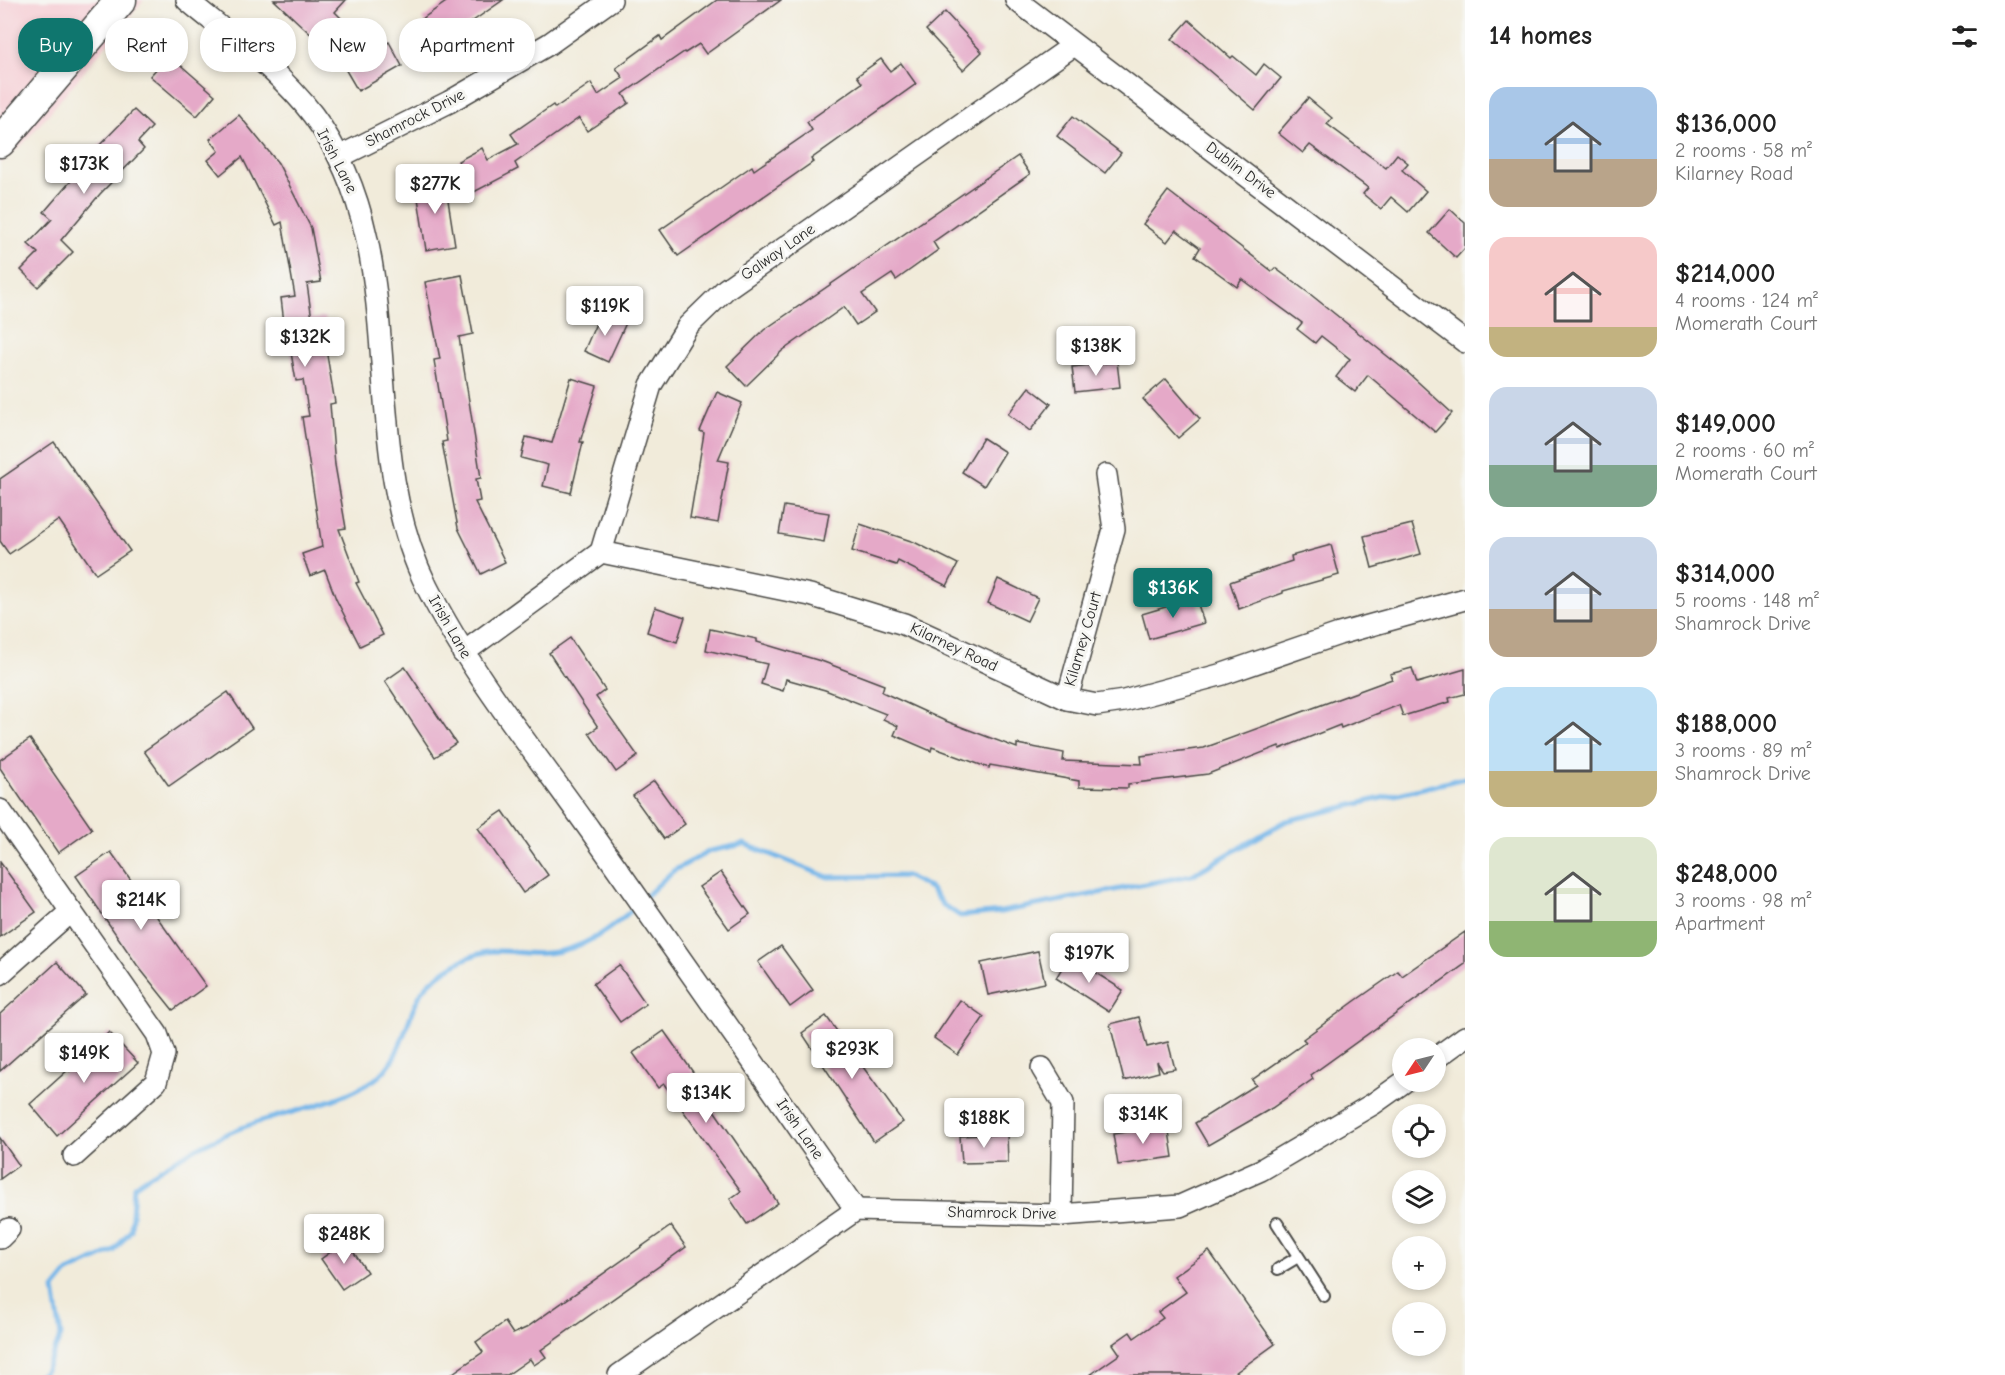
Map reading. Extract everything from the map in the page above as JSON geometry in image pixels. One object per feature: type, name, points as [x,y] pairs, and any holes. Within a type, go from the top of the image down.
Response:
[{"type":"main road","points":[[0,142],[122,0]]},
{"type":"street","name":"Irish Lane","points":[[187,0],[275,74],[313,115],[353,185],[373,261],[388,438],[398,507],[410,550],[463,652],[856,1210]]},
{"type":"street","name":"Shamrock Drive","points":[[339,157],[449,102],[539,50],[611,0]]},
{"type":"street","name":"Dublin Drive","points":[[1016,0],[1465,342]]},
{"type":"street","name":"Galway Lane","points":[[601,552],[651,384],[688,326],[726,289],[1074,45]]},
{"type":"street","name":"Kilarney Court","points":[[1067,699],[1114,529],[1106,475]]},
{"type":"street","points":[[463,652],[601,552]]},
{"type":"street","name":"Kilarney Road","points":[[601,552],[810,595],[904,624],[1067,699],[1097,705],[1124,701],[1223,674],[1339,634],[1465,599]]},
{"type":"street","points":[[0,810],[156,1034],[164,1054],[156,1082],[74,1156]]},
{"type":"street","points":[[0,974],[71,911]]},
{"type":"street","points":[[1446,1051],[1465,1037]]},
{"type":"street","points":[[1042,1068],[1063,1103],[1061,1215]]},
{"type":"street","name":"Shamrock Drive","points":[[856,1210],[1061,1215],[1180,1206],[1261,1170],[1392,1091]]},
{"type":"street","points":[[619,1375],[856,1210]]},
{"type":"lane","points":[[1277,1223],[1324,1296]]},
{"type":"lane","points":[[1278,1269],[1298,1257]]},
{"type":"shaded area","points":[[0,0],[144,0],[129,18],[105,18],[105,47],[93,61],[93,18],[18,18],[18,72],[84,72],[25,142],[0,164]]},
{"type":"building","points":[[274,0],[346,0],[335,12],[341,18],[308,18],[308,32],[296,18]]},
{"type":"building","points":[[449,0],[503,0],[477,18],[423,18]]},
{"type":"building","points":[[717,0],[781,0],[706,54],[699,44],[684,52],[623,94],[629,103],[587,131],[579,118],[515,163],[518,169],[474,192],[458,161],[482,148],[488,160],[518,144],[511,134],[553,105],[555,108],[591,83],[598,95],[623,78],[616,68],[660,36],[662,40]]},
{"type":"building","points":[[945,12],[982,52],[963,70],[926,30]]},
{"type":"building","points":[[1189,20],[1231,58],[1233,56],[1256,75],[1264,64],[1281,78],[1255,110],[1172,39]]},
{"type":"building","points":[[389,42],[399,60],[399,68],[358,91],[347,72],[387,72],[387,43]]},
{"type":"building","points":[[881,59],[890,71],[901,63],[916,84],[811,159],[813,162],[678,256],[660,230],[752,166],[754,170],[812,130],[807,122],[862,83],[857,76]]},
{"type":"building","points":[[154,72],[188,72],[215,95],[197,116],[150,76]]},
{"type":"building","points":[[1308,98],[1332,118],[1327,124],[1386,168],[1397,154],[1408,163],[1402,170],[1426,191],[1408,212],[1391,197],[1381,209],[1363,194],[1368,188],[1310,145],[1303,153],[1278,133]]},
{"type":"building","points":[[134,110],[152,127],[138,142],[144,149],[100,194],[61,240],[73,252],[38,287],[21,270],[38,253],[28,244],[52,219],[44,212],[90,159],[88,157]]},
{"type":"building","points":[[239,115],[278,163],[311,228],[321,282],[307,284],[312,319],[325,317],[328,343],[325,343],[335,403],[330,404],[335,465],[346,528],[339,529],[359,582],[356,583],[383,635],[360,646],[336,599],[325,570],[310,576],[302,554],[322,547],[302,417],[309,416],[303,380],[296,381],[290,347],[287,348],[281,298],[295,296],[282,222],[276,225],[242,157],[220,175],[208,160],[219,151],[210,139]]},
{"type":"building","points":[[1073,116],[1121,153],[1105,173],[1057,136]]},
{"type":"building","points":[[1018,156],[1030,174],[933,242],[938,250],[896,280],[892,274],[862,294],[875,312],[856,325],[844,307],[782,351],[746,386],[727,366],[764,330]]},
{"type":"building","points":[[445,181],[455,245],[426,250],[416,185]]},
{"type":"building","points":[[1168,191],[1272,271],[1275,268],[1310,294],[1406,371],[1452,413],[1435,432],[1368,375],[1355,392],[1336,377],[1350,359],[1321,336],[1315,343],[1297,329],[1302,323],[1242,279],[1237,287],[1195,256],[1200,248],[1176,230],[1167,242],[1143,224]]},
{"type":"building","points":[[1450,209],[1465,223],[1465,248],[1456,258],[1429,233]]},
{"type":"building","points":[[462,275],[473,334],[459,337],[481,478],[476,479],[480,501],[475,502],[505,562],[481,574],[458,528],[442,442],[447,441],[434,360],[440,359],[425,282]]},
{"type":"building","points":[[601,312],[626,323],[608,362],[584,351]]},
{"type":"building","points":[[1117,362],[1120,387],[1075,392],[1072,367]]},
{"type":"building","points":[[571,378],[597,386],[580,442],[583,442],[571,493],[543,486],[548,465],[521,458],[526,437],[552,443]]},
{"type":"building","points":[[1166,379],[1200,419],[1178,438],[1143,399]]},
{"type":"building","points":[[1029,387],[1051,404],[1030,431],[1008,414]]},
{"type":"building","points":[[717,392],[742,403],[718,460],[729,462],[718,523],[690,518],[704,433],[700,431]]},
{"type":"building","points":[[983,438],[1005,452],[984,486],[962,472]]},
{"type":"building","points":[[54,442],[130,551],[96,574],[59,520],[9,554],[0,541],[0,479]]},
{"type":"building","points":[[784,506],[829,513],[824,542],[779,534]]},
{"type":"building","points":[[860,524],[914,542],[958,564],[947,586],[898,561],[896,565],[852,551]]},
{"type":"building","points":[[1412,524],[1421,554],[1372,568],[1364,536]]},
{"type":"building","points":[[1331,545],[1339,575],[1283,591],[1283,593],[1239,609],[1230,582],[1292,561],[1291,556]]},
{"type":"building","points":[[998,579],[1038,598],[1027,621],[988,603]]},
{"type":"building","points":[[1196,598],[1204,623],[1149,639],[1142,614]]},
{"type":"building","points":[[655,607],[685,617],[677,642],[647,632]]},
{"type":"building","points":[[710,629],[757,639],[757,642],[824,662],[884,685],[882,692],[943,720],[1017,748],[1017,744],[1064,753],[1063,761],[1142,764],[1141,756],[1204,748],[1392,679],[1390,674],[1412,668],[1417,683],[1465,669],[1465,694],[1449,698],[1450,702],[1403,716],[1399,705],[1280,749],[1279,746],[1208,774],[1128,784],[1128,788],[1079,787],[1079,781],[990,765],[989,768],[932,747],[931,751],[894,735],[898,726],[883,719],[886,714],[825,690],[786,679],[783,691],[761,684],[767,664],[706,650]]},
{"type":"building","points":[[570,638],[605,690],[596,697],[638,756],[616,772],[589,733],[598,727],[549,653]]},
{"type":"building","points":[[405,667],[456,743],[435,757],[385,681]]},
{"type":"building","points":[[228,692],[252,728],[169,786],[144,751]]},
{"type":"building","points":[[30,739],[92,829],[58,853],[0,768],[0,760]]},
{"type":"building","points":[[654,781],[685,824],[664,839],[633,796]]},
{"type":"building","points":[[503,811],[548,875],[523,893],[478,828]]},
{"type":"building","points":[[111,852],[206,986],[173,1010],[137,965],[76,876]]},
{"type":"building","points":[[0,862],[36,912],[0,937]]},
{"type":"building","points":[[721,872],[750,914],[729,929],[699,887]]},
{"type":"building","points":[[1465,932],[1465,964],[1311,1075],[1313,1079],[1272,1108],[1208,1145],[1195,1123],[1256,1085],[1252,1080],[1306,1042],[1303,1039],[1355,1001],[1398,971],[1402,976]]},
{"type":"building","points":[[781,946],[813,990],[790,1007],[758,962]]},
{"type":"building","points":[[1038,951],[1045,983],[988,995],[981,963]]},
{"type":"building","points":[[1069,956],[1123,990],[1109,1012],[1056,978]]},
{"type":"building","points":[[57,962],[86,995],[0,1071],[0,1014]]},
{"type":"building","points":[[619,965],[646,1004],[620,1022],[593,984]]},
{"type":"building","points":[[960,1000],[984,1017],[958,1055],[934,1038]]},
{"type":"building","points":[[826,1016],[903,1122],[874,1142],[802,1033]]},
{"type":"building","points":[[1139,1017],[1147,1047],[1168,1042],[1175,1069],[1163,1071],[1157,1062],[1159,1072],[1124,1081],[1110,1024]]},
{"type":"building","points":[[664,1031],[695,1075],[691,1077],[778,1203],[747,1224],[730,1199],[741,1191],[664,1084],[658,1088],[633,1053]]},
{"type":"building","points":[[109,1032],[138,1063],[57,1136],[30,1104],[69,1069],[70,1071]]},
{"type":"building","points":[[1168,1125],[1173,1157],[1118,1165],[1113,1134]]},
{"type":"building","points":[[1007,1134],[1008,1162],[962,1163],[960,1136]]},
{"type":"building","points":[[0,1138],[19,1165],[0,1179]]},
{"type":"building","points":[[671,1226],[686,1247],[541,1350],[546,1357],[534,1365],[530,1359],[507,1375],[450,1375],[483,1352],[476,1342],[505,1322],[513,1334],[526,1328]]},
{"type":"building","points":[[346,1241],[367,1272],[342,1289],[321,1259]]},
{"type":"building","points":[[1209,1251],[1275,1344],[1232,1375],[1090,1375],[1120,1354],[1113,1344],[1130,1332],[1134,1338],[1163,1318],[1158,1312],[1186,1292],[1174,1276]]},
{"type":"waterway","points":[[644,898],[673,871],[710,851],[744,844],[828,877],[906,876],[930,888],[943,905],[960,916],[1001,912],[1192,875],[1286,821],[1465,778]]},
{"type":"waterway","points":[[40,1375],[44,1373],[61,1336],[54,1289],[68,1272],[114,1251],[131,1230],[134,1186],[207,1143],[255,1123],[345,1095],[374,1080],[384,1072],[398,1050],[423,990],[447,969],[486,952],[547,953],[573,948],[607,930],[637,905]]}]
